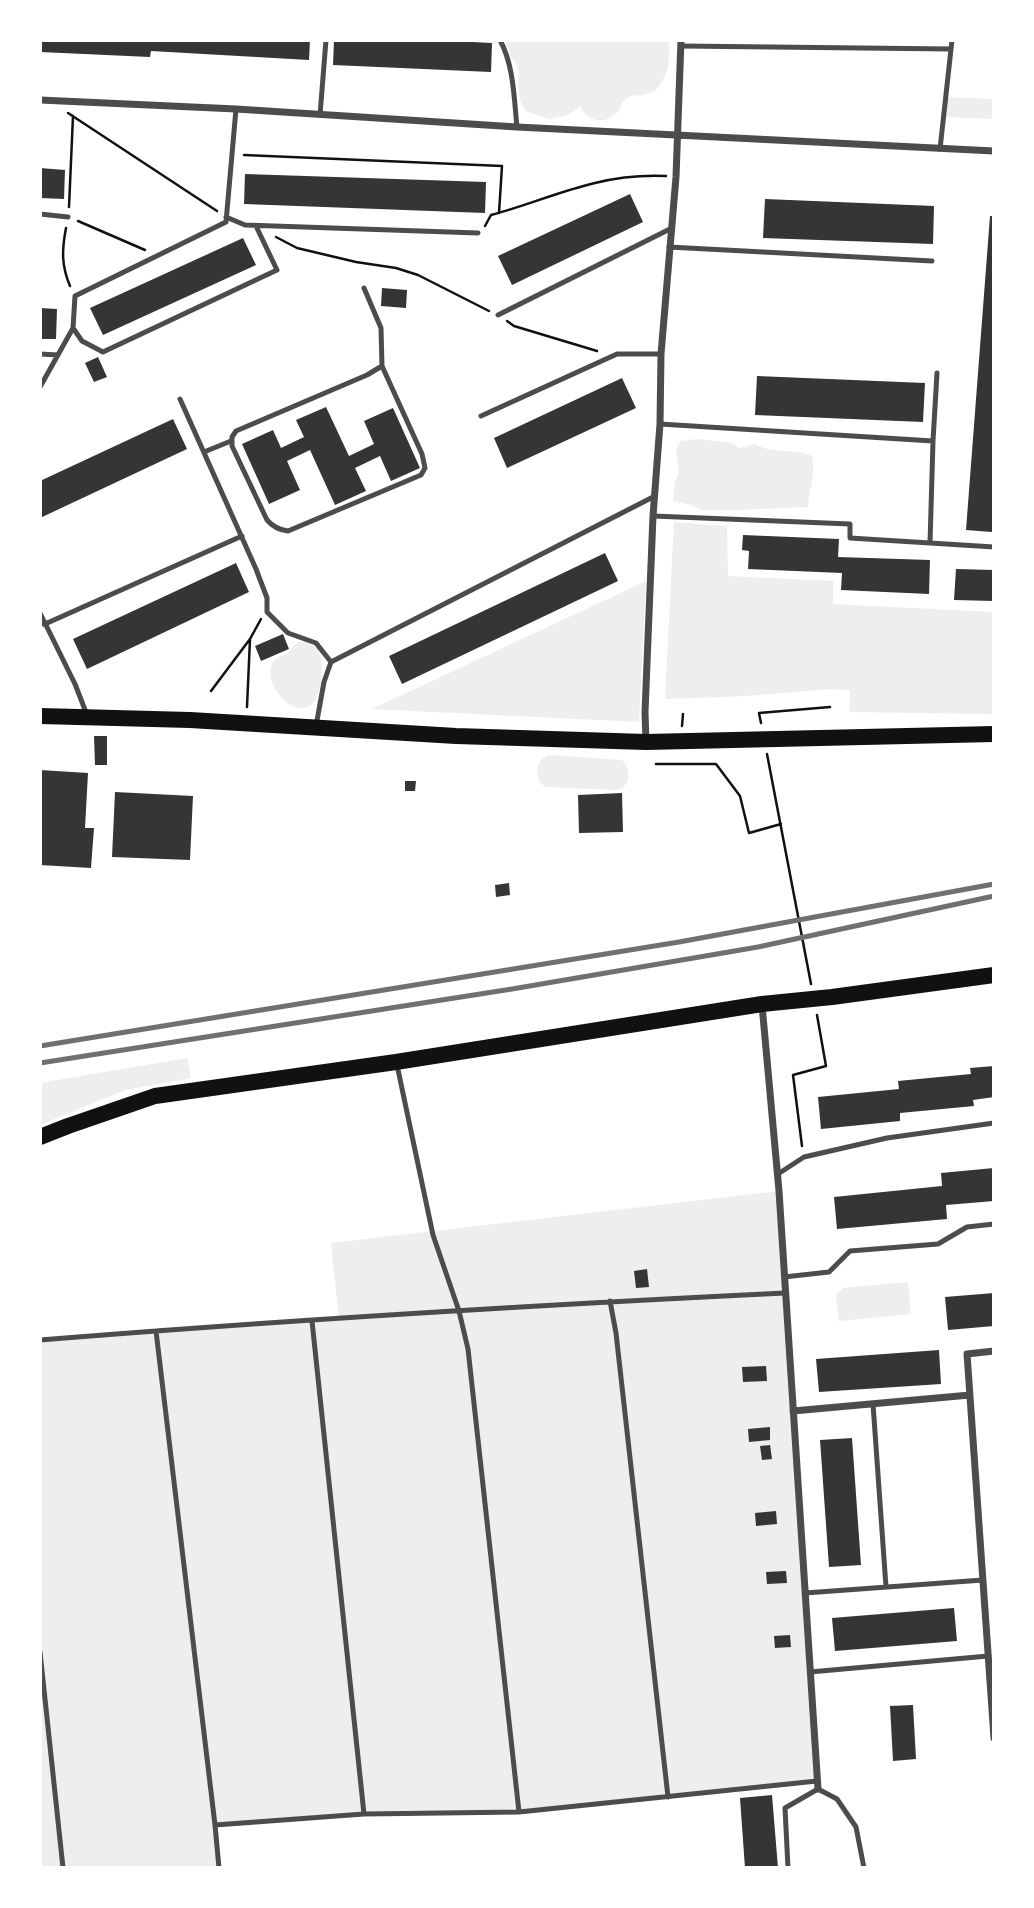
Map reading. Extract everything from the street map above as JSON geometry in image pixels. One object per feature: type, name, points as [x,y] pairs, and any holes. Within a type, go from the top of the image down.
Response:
[{"type":"main road","points":[[40,716],[316,726],[456,736],[646,742],[994,734]]},
{"type":"main road","points":[[40,1138],[155,1096],[396,1062],[762,1004],[994,975]]},
{"type":"street","points":[[646,742],[645,712],[653,516],[660,424],[661,354],[676,177],[681,43]]},
{"type":"street","points":[[40,100],[994,152]]},
{"type":"street","points":[[762,1004],[778,1174],[817,1785]]},
{"type":"street","points":[[994,1351],[967,1354],[994,1738]]},
{"type":"street","points":[[793,1411],[970,1395]]},
{"type":"lane","points":[[320,115],[326,40]]},
{"type":"lane","points":[[500,40],[506,51],[517,127]]},
{"type":"lane","points":[[940,149],[952,40]]},
{"type":"lane","points":[[681,43],[951,48]]},
{"type":"lane","points":[[40,387],[73,328],[75,296],[226,222],[236,109]]},
{"type":"lane","points":[[40,214],[68,217]]},
{"type":"lane","points":[[226,217],[245,225],[256,226],[478,233]]},
{"type":"lane","points":[[73,328],[82,341],[103,352],[277,270],[256,226]]},
{"type":"lane","points":[[498,315],[672,228]]},
{"type":"lane","points":[[669,247],[932,261]]},
{"type":"lane","points":[[231,441],[267,520],[280,530],[288,531],[421,475],[425,468],[422,454],[382,366],[381,328],[364,288]]},
{"type":"lane","points":[[40,354],[58,355]]},
{"type":"lane","points":[[481,416],[617,354],[661,354]]},
{"type":"lane","points":[[204,452],[231,441],[236,430],[382,366]]},
{"type":"lane","points":[[930,543],[937,373]]},
{"type":"lane","points":[[180,399],[242,536],[267,598],[267,612],[288,633],[316,643],[331,662]]},
{"type":"lane","points":[[660,424],[933,441]]},
{"type":"lane","points":[[316,726],[324,682],[331,662],[655,496]]},
{"type":"lane","points":[[653,516],[850,524],[850,538],[994,547]]},
{"type":"lane","points":[[43,624],[242,536]]},
{"type":"lane","points":[[40,613],[43,624],[75,684],[88,718]]},
{"type":"lane","points":[[396,1062],[433,1235],[468,1349],[519,1812]]},
{"type":"lane","points":[[778,1174],[804,1157],[887,1138],[994,1123]]},
{"type":"lane","points":[[784,1277],[829,1272],[850,1251],[938,1244],[967,1227],[994,1224]]},
{"type":"lane","points":[[40,1340],[610,1301],[785,1293]]},
{"type":"lane","points":[[610,1301],[616,1333],[668,1797]]},
{"type":"lane","points":[[312,1321],[365,1814]]},
{"type":"lane","points":[[156,1331],[219,1868]]},
{"type":"lane","points":[[873,1404],[886,1587]]},
{"type":"lane","points":[[805,1593],[983,1580]]},
{"type":"lane","points":[[40,1652],[63,1868]]},
{"type":"lane","points":[[810,1672],[988,1656]]},
{"type":"lane","points":[[788,1868],[785,1808],[817,1785]]},
{"type":"lane","points":[[215,1825],[365,1814],[519,1812],[817,1785],[837,1799],[856,1827],[864,1868]]},
{"type":"path","points":[[50,101],[226,217]]},
{"type":"path","points":[[232,154],[502,166],[499,213]]},
{"type":"path","points":[[478,233],[484,233],[491,215],[593,183],[632,177],[676,177]]},
{"type":"path","points":[[68,217],[158,255]]},
{"type":"path","points":[[256,226],[297,248],[418,275],[498,315],[514,326],[617,354]]},
{"type":"path","points":[[211,691],[267,612]]},
{"type":"path","points":[[247,723],[250,639]]},
{"type":"path","points":[[762,726],[760,713],[830,708]]},
{"type":"path","points":[[767,750],[811,985]]},
{"type":"path","points":[[656,764],[716,764],[742,800],[749,833],[781,824]]},
{"type":"path","points":[[804,1157],[793,1074],[826,1066],[816,1012]]},
{"type":"shaded area","points":[[505,40],[669,40],[667,71],[660,85],[647,94],[633,96],[622,102],[611,118],[596,120],[586,115],[580,106],[569,115],[549,119],[526,111],[521,103],[517,64],[511,58]]},
{"type":"shaded area","points":[[947,97],[994,99],[994,119],[947,117]]},
{"type":"shaded area","points":[[698,439],[732,443],[739,448],[755,444],[812,456],[813,475],[808,507],[700,510],[673,501],[679,472],[676,450],[680,441]]},
{"type":"shaded area","points":[[674,522],[727,526],[728,576],[833,581],[833,604],[994,612],[994,714],[849,712],[850,690],[829,689],[665,699]]},
{"type":"shaded area","points":[[646,581],[639,722],[372,709]]},
{"type":"shaded area","points":[[298,642],[306,642],[318,649],[322,664],[316,698],[309,706],[300,708],[290,705],[282,697],[271,677],[273,662]]},
{"type":"shaded area","points":[[548,755],[622,760],[628,773],[627,782],[616,790],[545,787],[537,770],[540,762]]},
{"type":"shaded area","points":[[187,1058],[191,1078],[125,1090],[40,1125],[40,1083]]},
{"type":"shaded area","points":[[779,1191],[817,1781],[519,1812],[364,1814],[215,1825],[219,1868],[40,1868],[40,1340],[339,1318],[331,1243]]},
{"type":"shaded area","points":[[908,1282],[911,1314],[839,1321],[836,1295],[843,1288]]},
{"type":"building","points":[[40,40],[310,40],[309,60],[151,51],[150,57],[40,52]]},
{"type":"building","points":[[334,40],[492,43],[491,72],[333,65]]},
{"type":"building","points":[[40,168],[65,170],[64,199],[40,198]]},
{"type":"building","points":[[245,174],[486,182],[485,213],[244,204]]},
{"type":"building","points":[[630,194],[643,222],[512,285],[498,256]]},
{"type":"building","points":[[765,199],[934,206],[933,244],[763,238]]},
{"type":"building","points":[[990,216],[994,216],[992,532],[966,530]]},
{"type":"building","points":[[243,238],[256,265],[103,335],[90,308]]},
{"type":"building","points":[[382,288],[407,290],[406,308],[381,306]]},
{"type":"building","points":[[40,308],[57,309],[56,339],[40,339]]},
{"type":"building","points":[[98,357],[107,377],[94,382],[85,363]]},
{"type":"building","points":[[757,376],[925,383],[923,422],[755,415]]},
{"type":"building","points":[[622,378],[636,408],[507,468],[494,438]]},
{"type":"building","points":[[326,407],[349,456],[374,444],[364,421],[393,408],[420,468],[391,481],[380,456],[355,468],[366,491],[335,505],[310,450],[287,461],[300,490],[269,504],[242,444],[273,430],[281,448],[304,437],[296,420]]},
{"type":"building","points":[[173,419],[187,449],[40,518],[40,481]]},
{"type":"building","points":[[743,535],[839,539],[838,557],[930,560],[929,594],[841,590],[842,573],[748,569],[749,551],[742,550]]},
{"type":"building","points":[[605,553],[618,581],[402,684],[389,656]]},
{"type":"building","points":[[236,563],[249,592],[87,669],[73,639]]},
{"type":"building","points":[[956,569],[994,570],[994,601],[954,600]]},
{"type":"building","points":[[283,634],[289,649],[261,661],[255,646]]},
{"type":"building","points":[[94,736],[107,736],[107,765],[95,765]]},
{"type":"building","points":[[40,770],[88,773],[85,828],[94,828],[91,868],[40,865]]},
{"type":"building","points":[[405,781],[416,781],[415,791],[405,791]]},
{"type":"building","points":[[115,792],[193,796],[190,860],[112,857]]},
{"type":"building","points":[[622,793],[623,832],[579,833],[578,795]]},
{"type":"building","points":[[509,883],[510,895],[496,897],[495,885]]},
{"type":"building","points":[[994,1066],[994,1097],[973,1100],[974,1106],[900,1113],[900,1121],[821,1129],[818,1097],[899,1089],[898,1081],[971,1074],[970,1068]]},
{"type":"building","points":[[994,1168],[994,1201],[946,1205],[947,1219],[837,1229],[834,1197],[942,1186],[941,1173]]},
{"type":"building","points":[[647,1269],[649,1287],[636,1288],[634,1271]]},
{"type":"building","points":[[994,1293],[994,1326],[948,1330],[945,1297]]},
{"type":"building","points":[[939,1350],[941,1384],[819,1392],[816,1359]]},
{"type":"building","points":[[766,1366],[767,1381],[743,1382],[742,1367]]},
{"type":"building","points":[[770,1427],[770,1440],[749,1442],[748,1429]]},
{"type":"building","points":[[852,1438],[861,1565],[829,1567],[820,1440]]},
{"type":"building","points":[[770,1445],[772,1459],[762,1460],[760,1446]]},
{"type":"building","points":[[776,1511],[777,1524],[756,1526],[755,1513]]},
{"type":"building","points":[[786,1571],[787,1583],[767,1584],[766,1572]]},
{"type":"building","points":[[954,1608],[957,1641],[835,1651],[832,1618]]},
{"type":"building","points":[[790,1635],[791,1647],[775,1648],[774,1636]]},
{"type":"building","points":[[913,1705],[916,1759],[893,1761],[890,1706]]},
{"type":"building","points":[[772,1795],[778,1868],[745,1868],[740,1798]]},
{"type":"railway","points":[[40,1046],[679,942],[994,884]]},
{"type":"railway","points":[[40,1063],[512,989],[758,947],[994,896]]}]
